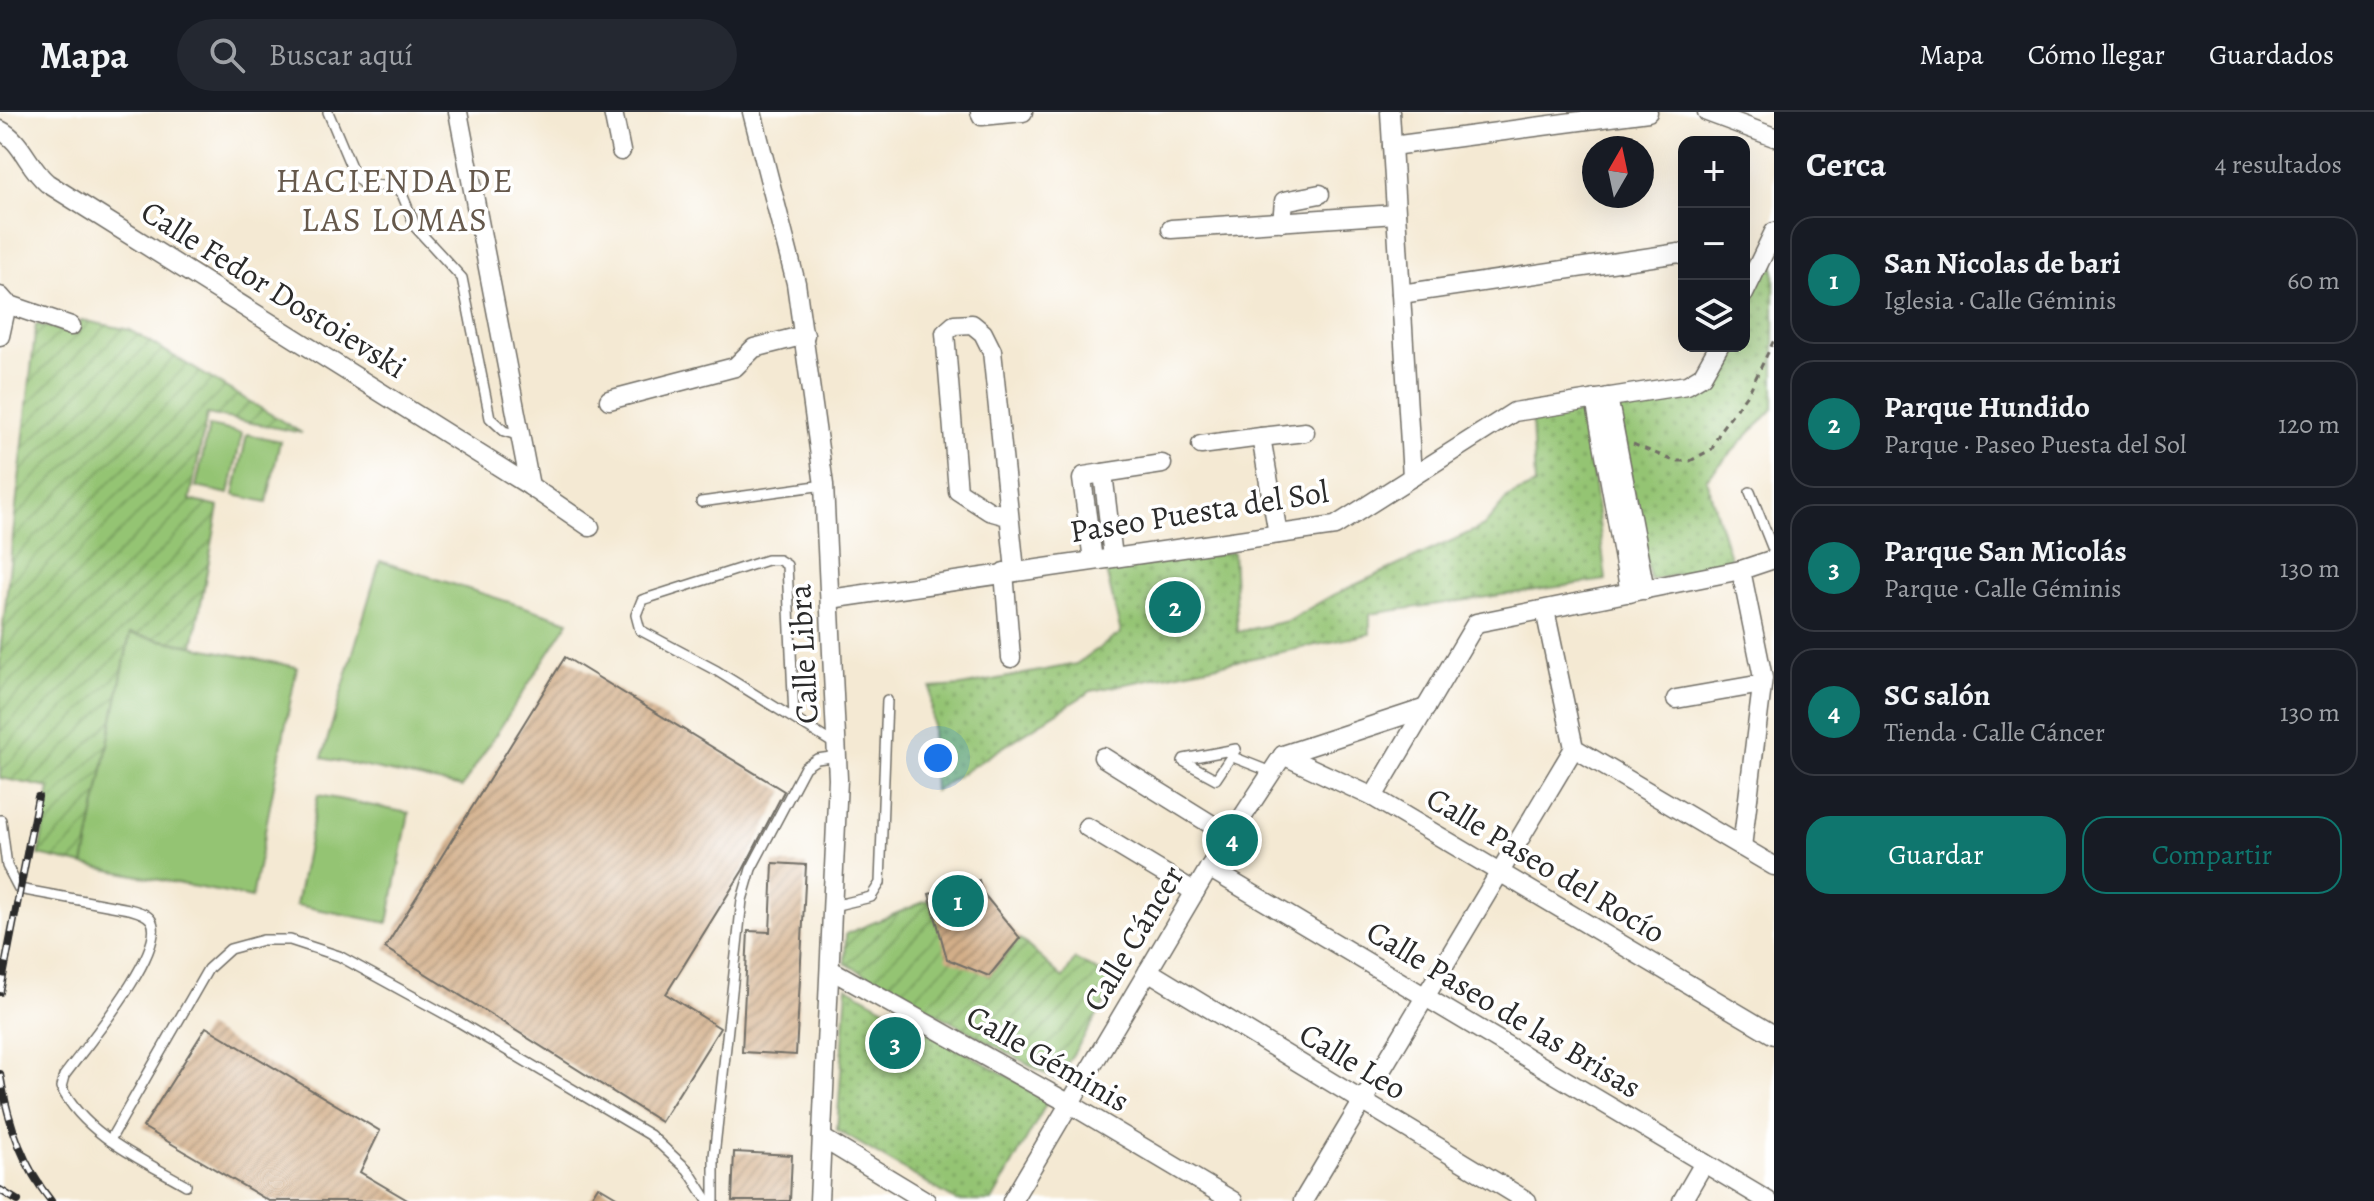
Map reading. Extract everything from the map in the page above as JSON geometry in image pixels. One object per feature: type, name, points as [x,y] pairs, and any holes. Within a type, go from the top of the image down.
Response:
[{"type":"street","points":[[458,112],[530,486]]},
{"type":"street","points":[[613,112],[621,151]]},
{"type":"street","name":"Calle Libra","points":[[752,112],[787,238],[805,335],[824,485],[838,751],[819,1201]]},
{"type":"street","points":[[980,112],[982,116],[1023,112]]},
{"type":"street","points":[[1390,112],[1412,477]]},
{"type":"street","points":[[1392,146],[1648,112]]},
{"type":"street","points":[[1707,112],[1774,137]]},
{"type":"street","name":"Calle Fedor Dostoievski","points":[[0,130],[19,145],[34,172],[47,183],[530,486],[590,527]]},
{"type":"street","points":[[1282,222],[1284,201],[1320,194]]},
{"type":"street","points":[[1171,229],[1396,214]]},
{"type":"street","points":[[1749,280],[1774,232]]},
{"type":"street","points":[[1401,294],[1678,253]]},
{"type":"street","points":[[0,336],[4,300],[71,326]]},
{"type":"street","points":[[1007,516],[989,511],[958,491],[945,333],[954,325],[972,324],[983,333],[992,351],[1007,516],[1011,658]]},
{"type":"street","points":[[609,400],[735,367],[754,348],[805,335]]},
{"type":"street","name":"Paseo Puesta del Sol","points":[[830,599],[1335,526],[1514,412],[1687,385],[1702,376],[1716,352]]},
{"type":"street","points":[[1602,398],[1615,434],[1638,591]]},
{"type":"street","points":[[1602,398],[1638,591]]},
{"type":"street","points":[[1201,445],[1305,432]]},
{"type":"street","points":[[1261,437],[1278,534]]},
{"type":"street","points":[[1093,560],[1084,476],[1162,464]]},
{"type":"street","points":[[1103,473],[1113,557]]},
{"type":"street","points":[[1373,797],[1476,623],[1741,570],[1774,559]]},
{"type":"street","points":[[1741,570],[1762,684],[1742,847]]},
{"type":"street","points":[[1303,1201],[1574,748],[1545,610]]},
{"type":"street","points":[[1676,699],[1762,684]]},
{"type":"street","points":[[1283,755],[1426,708]]},
{"type":"street","points":[[1574,748],[1774,866]]},
{"type":"street","name":"Calle Cáncer","points":[[1012,1201],[1209,868],[1283,755]]},
{"type":"street","name":"Calle Paseo del Rocío","points":[[1283,755],[1373,797],[1774,1035]]},
{"type":"street","points":[[1103,757],[1230,836]]},
{"type":"street","points":[[1087,827],[1195,892]]},
{"type":"street","name":"Calle Paseo de las Brisas","points":[[1209,868],[1768,1201]]},
{"type":"street","name":"Calle Géminis","points":[[831,970],[1070,1104],[1233,1201]]},
{"type":"street","name":"Calle Leo","points":[[1148,971],[1527,1201]]},
{"type":"street","points":[[822,1138],[926,1201]]},
{"type":"street","points":[[1682,1201],[1704,1163]]},
{"type":"lane","points":[[328,112],[355,176],[363,184],[395,187],[402,194],[416,228],[462,278],[490,418],[504,431],[520,436]]},
{"type":"lane","points":[[701,502],[824,485]]},
{"type":"lane","points":[[1750,492],[1774,552]]},
{"type":"lane","points":[[794,717],[787,565],[779,560],[767,560],[642,600],[636,615],[640,630],[794,717],[838,751]]},
{"type":"lane","points":[[833,906],[871,897],[880,883],[887,700]]},
{"type":"lane","points":[[1236,749],[1233,757],[1215,779],[1183,761],[1236,749]]},
{"type":"lane","points":[[714,1201],[716,1141],[742,900],[751,869],[805,767],[838,751]]},
{"type":"lane","points":[[1233,757],[1272,772]]},
{"type":"lane","points":[[1,820],[7,866],[19,889],[129,909],[145,914],[152,922],[148,945],[125,996],[81,1053],[61,1087],[72,1110],[110,1140],[186,1185]]},
{"type":"lane","points":[[110,1140],[208,969],[230,949],[263,940],[290,940],[339,956],[454,1019],[650,1135],[688,1170],[708,1201]]},
{"type":"path","points":[[1615,434],[1674,461],[1690,461],[1712,449],[1721,429],[1750,390],[1774,340]]},
{"type":"green space","points":[[1774,248],[1774,408],[1706,479],[1732,564],[1650,580],[1616,403],[1704,389],[1724,352],[1750,352],[1750,298]]},
{"type":"green space","points":[[81,320],[130,330],[302,433],[207,414],[190,500],[219,507],[193,646],[130,634],[84,865],[39,855],[50,788],[0,778],[0,654],[36,324],[77,334]]},
{"type":"green space","points":[[1585,409],[1606,580],[1370,614],[1370,634],[1091,691],[934,791],[931,688],[961,686],[1076,664],[1121,633],[1106,571],[1233,552],[1237,632],[1287,621],[1333,595],[1484,526],[1508,497],[1535,485],[1532,420]]},
{"type":"green space","points":[[209,426],[242,433],[229,494],[196,487]]},
{"type":"green space","points":[[247,434],[280,441],[267,502],[234,495]]},
{"type":"green space","points":[[380,561],[569,621],[462,787],[322,758]]},
{"type":"green space","points":[[130,634],[297,667],[252,898],[84,865]]},
{"type":"green space","points":[[318,795],[409,813],[388,923],[296,905]]},
{"type":"green space","points":[[931,899],[989,976],[1020,939],[1063,978],[1075,959],[1118,982],[1057,1080],[845,963],[846,934]]},
{"type":"green space","points":[[847,987],[1049,1099],[992,1201],[957,1201],[837,1130]]},
{"type":"building","points":[[565,657],[784,791],[743,870],[666,994],[720,1028],[661,1122],[385,948]]},
{"type":"building","points":[[773,863],[806,865],[796,1055],[742,1052],[748,931],[770,932]]},
{"type":"building","points":[[979,880],[982,892],[1020,938],[989,976],[947,959],[929,894]]},
{"type":"building","points":[[206,1027],[380,1131],[360,1172],[409,1201],[269,1201],[143,1127]]},
{"type":"building","points":[[734,1152],[792,1155],[790,1201],[732,1201]]},
{"type":"building","points":[[598,1186],[623,1201],[589,1201]]},
{"type":"railway","points":[[0,992],[38,797]]},
{"type":"railway","points":[[0,1074],[17,1141],[51,1201]]},
{"type":"railway","points":[[0,1190],[18,1201]]},
{"type":"place","name":"Parque Hundido","points":[[1175,607]]},
{"type":"place","name":"SC salón","points":[[1232,840]]},
{"type":"place","name":"San Nicolas de bari","points":[[958,901]]},
{"type":"place","name":"Parque San Micolás","points":[[895,1043]]},
{"type":"district","name":"HACIENDA DE LAS LOMAS","points":[[395,200]]}]
